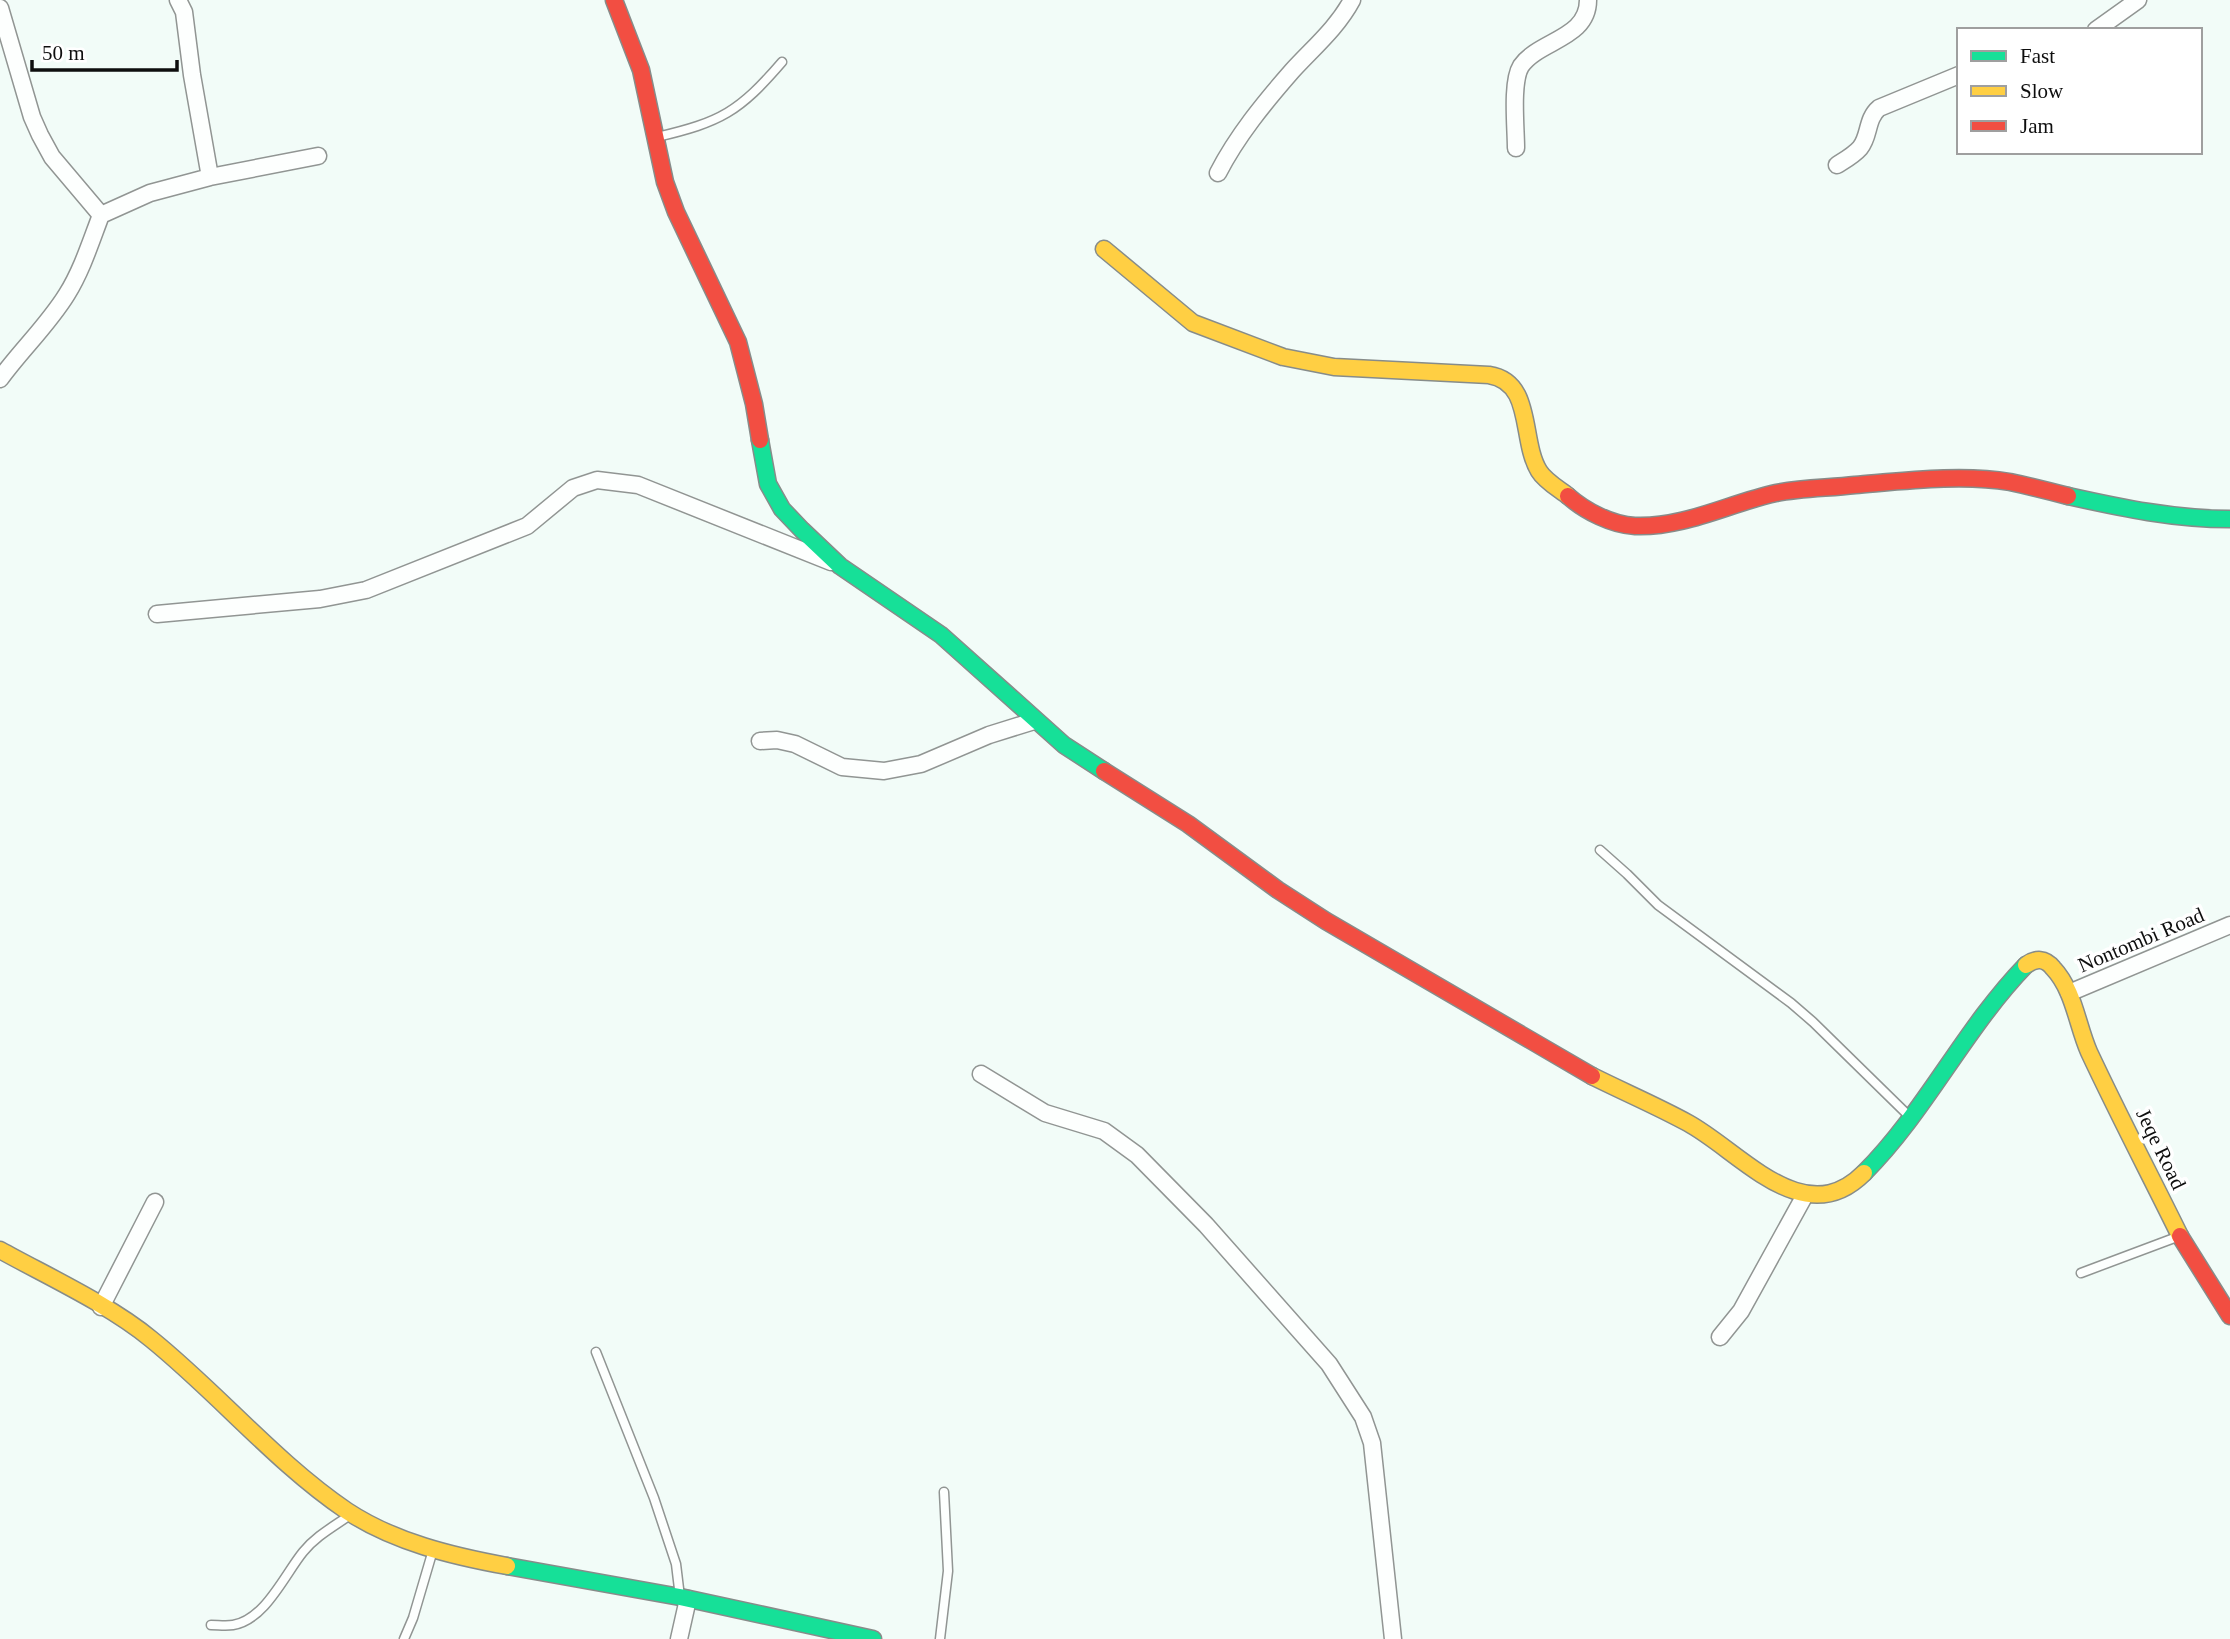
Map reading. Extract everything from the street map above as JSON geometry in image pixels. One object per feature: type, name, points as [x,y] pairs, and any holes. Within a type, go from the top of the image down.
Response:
[{"type":"street","points":[[178,0],[184,12],[191,75],[210,177]]},
{"type":"street","points":[[614,0],[641,70],[665,182],[676,212],[738,342],[754,404],[761,454],[773,496],[802,530],[840,566],[941,635],[992,679],[1034,721],[1064,745],[1188,824],[1326,922],[1584,1072],[1690,1124],[1781,1187],[1805,1195],[1830,1194],[1858,1179],[1876,1161],[1910,1117]]},
{"type":"street","points":[[1218,173],[1242,133],[1293,70],[1339,20],[1352,0]]},
{"type":"street","points":[[1516,148],[1516,84],[1522,66],[1578,26],[1584,17],[1588,0]]},
{"type":"street","points":[[2099,28],[2138,0]]},
{"type":"street","points":[[0,8],[32,117],[40,135],[52,157],[101,215]]},
{"type":"street","points":[[1837,165],[1859,149],[1871,118],[1880,108],[1957,76]]},
{"type":"street","points":[[0,379],[69,292],[101,215],[149,193],[210,177],[318,156]]},
{"type":"street","points":[[1104,249],[1193,323],[1283,356],[1312,364],[1348,368],[1489,375],[1506,379],[1519,396],[1531,453],[1540,473],[1573,501],[1613,522],[1639,526],[1687,519],[1754,498],[1787,491],[1935,480],[2008,482],[2144,513],[2230,519]]},
{"type":"street","points":[[157,614],[320,599],[366,590],[527,526],[573,488],[597,480],[638,485],[840,566]]},
{"type":"street","points":[[760,741],[777,740],[795,744],[842,767],[884,772],[921,764],[989,734],[1034,721]]},
{"type":"street","name":"Nontombi Road","points":[[2069,993],[2230,925]]},
{"type":"street","name":"Jeqe Road","points":[[1910,1117],[1998,994],[2028,963],[2037,959],[2047,961],[2069,993],[2088,1049],[2180,1236],[2230,1316]]},
{"type":"street","points":[[981,1074],[1045,1113],[1104,1131],[1126,1146],[1206,1225],[1329,1364],[1363,1417],[1372,1443],[1393,1639]]},
{"type":"street","points":[[1720,1337],[1741,1311],[1805,1195]]},
{"type":"street","points":[[101,1307],[155,1202]]},
{"type":"street","points":[[0,1250],[149,1337],[217,1395],[304,1479],[352,1514],[396,1536],[433,1550],[524,1570],[684,1597],[873,1639]]},
{"type":"street","points":[[679,1639],[684,1597]]},
{"type":"lane","points":[[657,137],[717,120],[738,107],[760,88],[782,62]]},
{"type":"lane","points":[[1600,850],[1658,905],[1791,1003],[1910,1117]]},
{"type":"lane","points":[[2081,1273],[2180,1236]]},
{"type":"lane","points":[[596,1352],[654,1498],[684,1597]]},
{"type":"lane","points":[[940,1639],[948,1571],[944,1492]]},
{"type":"lane","points":[[211,1625],[236,1625],[256,1613],[318,1537],[352,1514]]},
{"type":"lane","points":[[404,1639],[433,1550]]},
{"type":"traffic: fast","points":[[760,440],[768,484],[782,509],[802,530],[840,566],[941,635],[1064,745],[1104,771]]},
{"type":"traffic: fast","points":[[2068,496],[2168,515],[2230,519]]},
{"type":"traffic: fast","points":[[1864,1173],[1907,1123],[1983,1016],[2026,965]]},
{"type":"traffic: fast","points":[[507,1566],[680,1597],[873,1639]]},
{"type":"traffic: slow","points":[[1104,249],[1193,323],[1283,357],[1334,367],[1489,375],[1503,380],[1520,400],[1533,458],[1539,471],[1568,496]]},
{"type":"traffic: slow","points":[[2026,965],[2037,960],[2047,962],[2066,987],[2089,1052],[2180,1236]]},
{"type":"traffic: slow","points":[[1592,1076],[1688,1123],[1773,1181],[1796,1191],[1819,1195],[1841,1189],[1864,1173]]},
{"type":"traffic: slow","points":[[0,1250],[135,1326],[176,1360],[271,1450],[347,1511],[384,1531],[424,1546],[507,1566]]},
{"type":"traffic: jam","points":[[614,0],[641,70],[665,182],[676,212],[738,342],[760,440]]},
{"type":"traffic: jam","points":[[1568,496],[1599,516],[1635,526],[1653,526],[1689,519],[1786,491],[1913,480],[1992,480],[2068,496]]},
{"type":"traffic: jam","points":[[1104,771],[1188,824],[1278,890],[1326,921],[1592,1076]]},
{"type":"traffic: jam","points":[[2180,1236],[2230,1316]]}]
